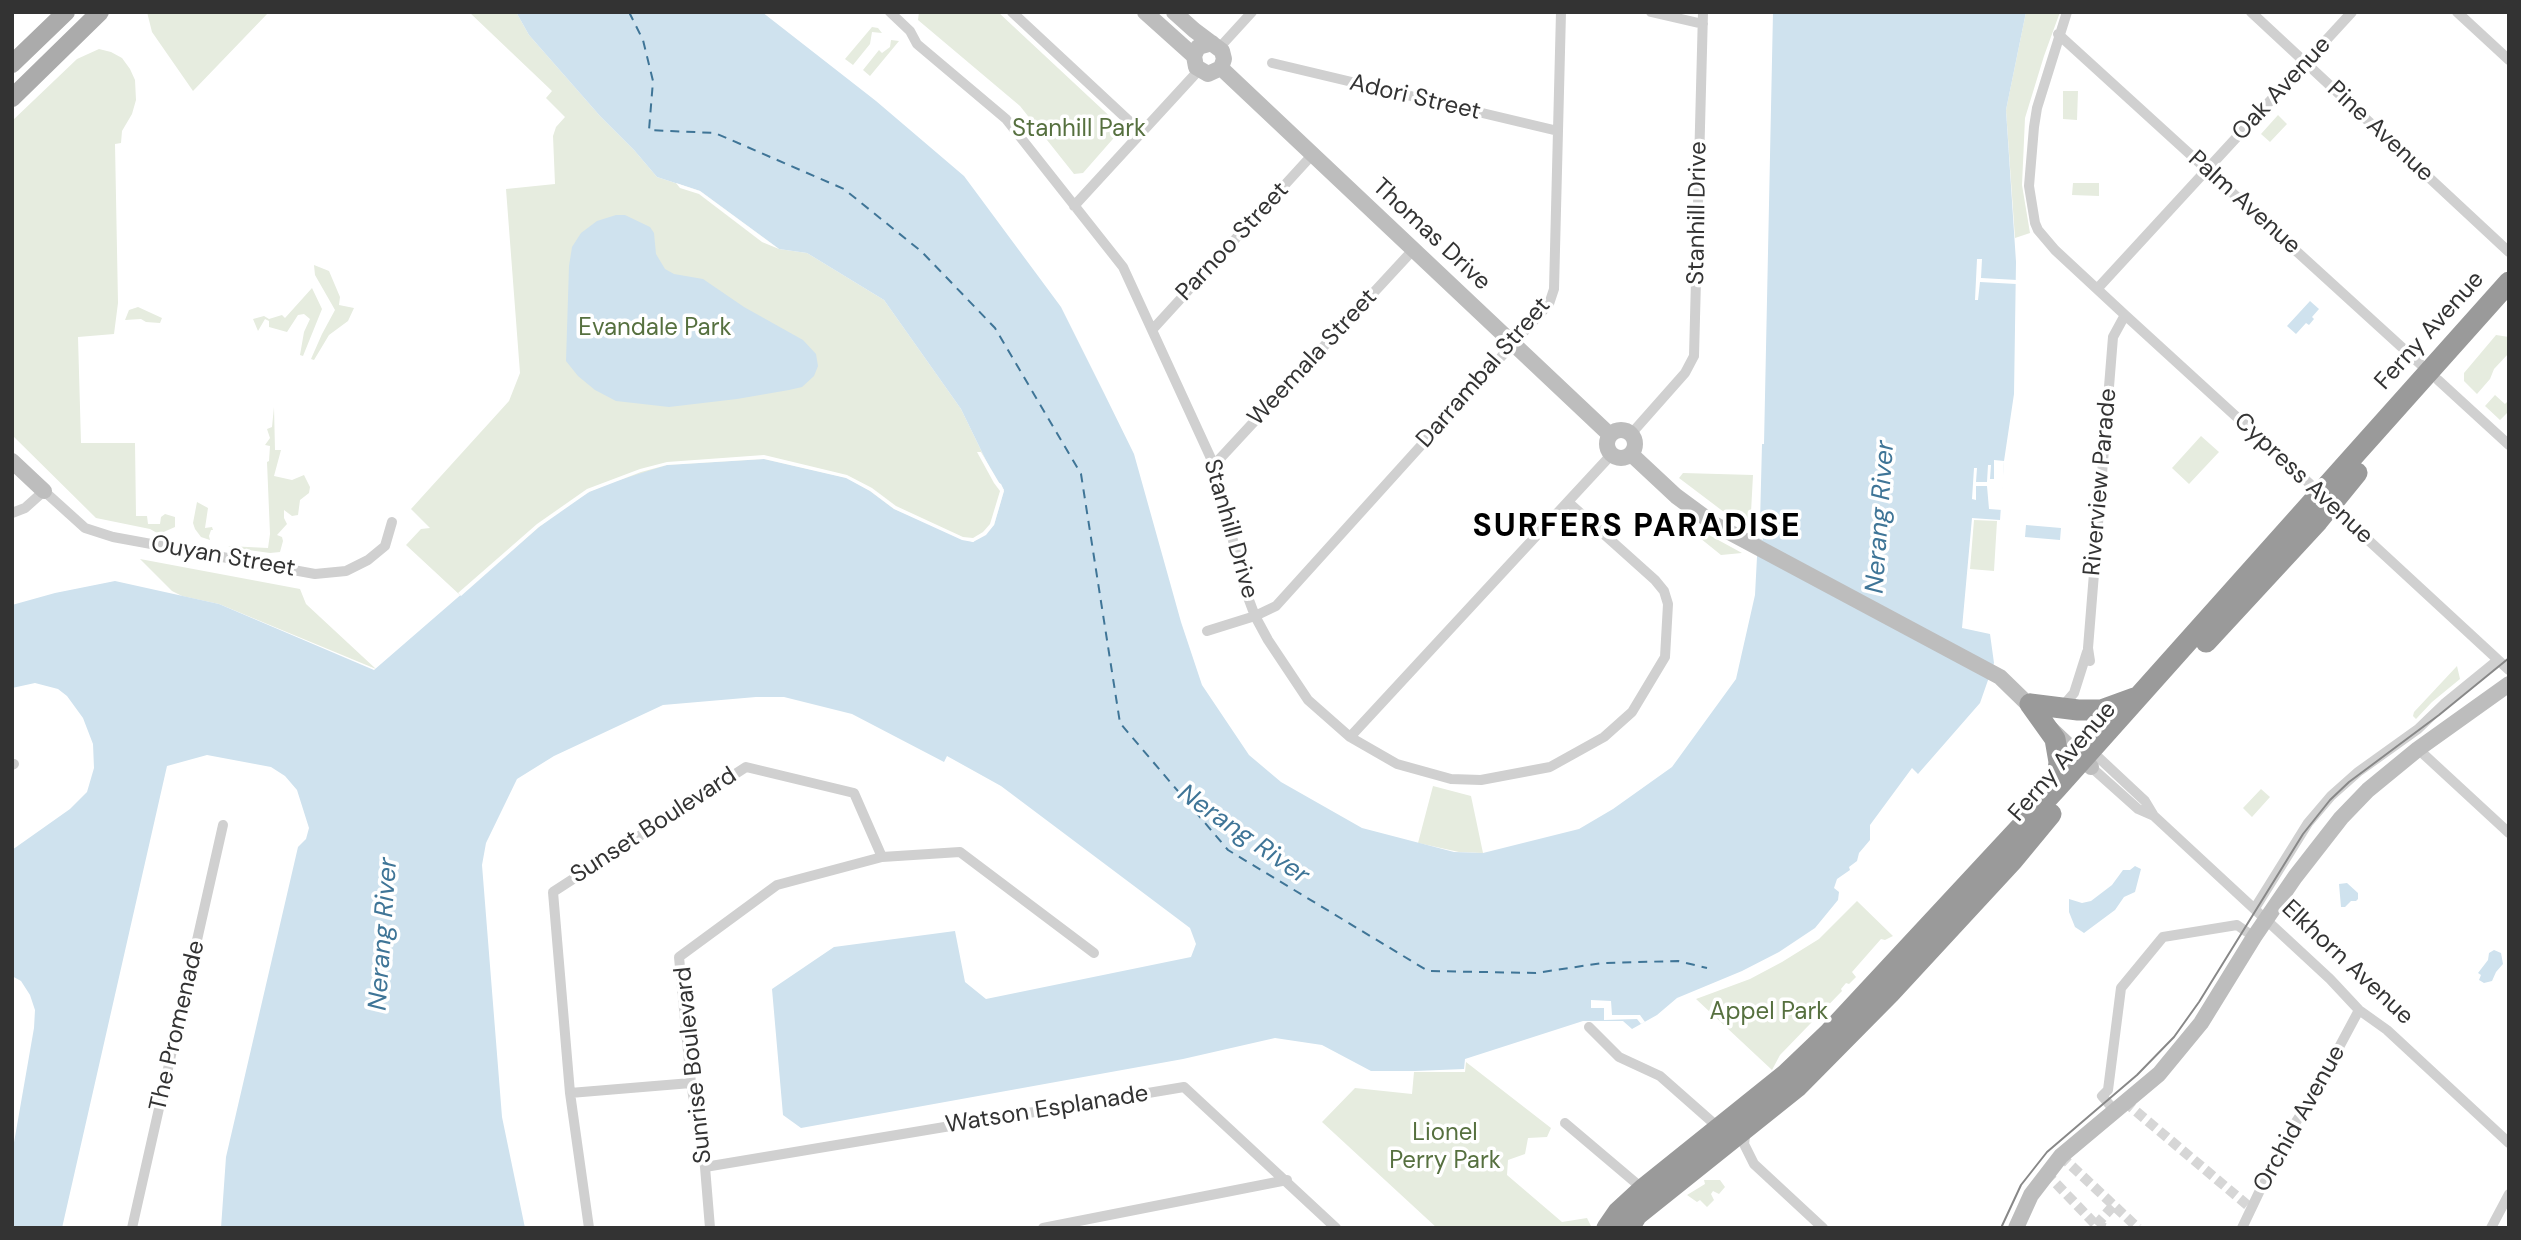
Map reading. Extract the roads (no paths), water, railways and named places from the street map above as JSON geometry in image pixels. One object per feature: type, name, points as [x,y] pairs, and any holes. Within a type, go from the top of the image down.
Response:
[{"type":"highway","name":"Ferny Avenue","points":[[1607,1228],[1618,1212],[1643,1189],[1785,1075],[1830,1032],[2056,789],[2091,759],[2326,499],[2433,376],[2509,282]]},
{"type":"highway","name":"Ferny Avenue","points":[[2433,376],[2509,302]]},
{"type":"highway","name":"Ferny Avenue","points":[[1629,1228],[1637,1215],[1797,1087],[1890,993],[2013,860],[2139,696],[2326,499]]},
{"type":"highway","points":[[2030,704],[2101,710],[2139,696]]},
{"type":"highway","points":[[2030,704],[2055,739],[2059,762],[2056,789]]},
{"type":"highway","points":[[1936,920],[1949,913],[2001,859],[2007,856],[2013,860]]},
{"type":"main road","points":[[12,64],[66,12]]},
{"type":"main road","points":[[12,98],[100,12]]},
{"type":"main road","points":[[1145,12],[1196,63],[1212,74],[1221,68],[1224,55],[1216,45],[1174,12]]},
{"type":"main road","points":[[1196,63],[1198,47],[1216,45]]},
{"type":"main road","name":"Thomas Drive","points":[[1221,68],[1610,435]]},
{"type":"main road","points":[[1618,430],[1631,433],[1635,446],[1631,454],[1623,458],[1612,454],[1607,447],[1610,435],[1618,430]]},
{"type":"main road","points":[[1631,454],[1695,511],[1752,545],[2007,681],[2030,704],[2046,712],[2091,759]]},
{"type":"main road","points":[[12,461],[44,491]]},
{"type":"main road","points":[[2016,1228],[2031,1195],[2052,1166],[2159,1073],[2196,1030],[2254,937],[2260,914],[2341,818],[2368,790],[2418,749],[2509,684]]},
{"type":"street","name":"Stanhill Drive","points":[[890,12],[910,31],[917,44],[1006,119],[1124,267],[1213,465],[1246,592],[1255,616],[1308,700],[1350,737],[1397,764],[1451,779],[1481,780],[1550,767],[1604,737],[1632,712],[1665,657],[1668,604],[1664,591],[1567,502]]},
{"type":"street","points":[[1012,12],[1142,133]]},
{"type":"street","points":[[1216,45],[1252,12]]},
{"type":"street","name":"Darrambal Street","points":[[1207,631],[1255,616],[1276,606],[1547,307],[1554,293],[1561,12]]},
{"type":"street","points":[[1651,12],[1703,18]]},
{"type":"street","name":"Cypress Avenue","points":[[2067,12],[2058,34],[2034,126],[2029,186],[2035,223],[2044,239],[2509,670]]},
{"type":"street","name":"Pine Avenue","points":[[2251,12],[2509,252]]},
{"type":"street","name":"Oak Avenue","points":[[2097,289],[2352,12]]},
{"type":"street","points":[[2457,12],[2509,60]]},
{"type":"street","name":"Stanhill Drive","points":[[1631,433],[1685,373],[1694,356],[1703,18]]},
{"type":"street","name":"Palm Avenue","points":[[2058,34],[2509,445]]},
{"type":"street","points":[[1074,206],[1142,133],[1196,63]]},
{"type":"street","name":"Adori Street","points":[[1272,63],[1558,131]]},
{"type":"street","name":"Parnoo Street","points":[[1153,329],[1313,155]]},
{"type":"street","name":"Weemala Street","points":[[1213,465],[1413,250]]},
{"type":"street","name":"Riverview Parade","points":[[2061,708],[2074,693],[2089,656],[2113,337],[2125,315]]},
{"type":"street","points":[[1350,737],[1612,454]]},
{"type":"street","points":[[12,513],[25,508],[44,491]]},
{"type":"street","name":"Ouyan Street","points":[[44,491],[86,528],[113,537],[315,574],[346,571],[368,560],[385,546],[392,522]]},
{"type":"street","points":[[2260,914],[2308,823],[2331,796],[2358,772],[2418,729],[2498,660]]},
{"type":"street","points":[[2418,749],[2509,833]]},
{"type":"street","name":"Elkhorn Avenue","points":[[2091,759],[2138,808],[2154,816],[2330,979],[2359,1010],[2387,1030],[2509,1143]]},
{"type":"street","name":"Sunset Boulevard","points":[[589,1228],[570,1093],[553,892],[746,767],[854,793],[882,857]]},
{"type":"street","name":"The Promenade","points":[[132,1228],[223,825]]},
{"type":"street","name":"Sunrise Boulevard","points":[[710,1228],[705,1167],[691,1083],[679,957],[777,885],[882,857],[960,852],[1094,953]]},
{"type":"street","points":[[2115,1111],[2102,1096],[2108,1090],[2121,988],[2163,937],[2237,925],[2254,937]]},
{"type":"street","name":"Orchid Avenue","points":[[2242,1228],[2283,1142],[2314,1094],[2359,1010]]},
{"type":"street","points":[[1589,1027],[1619,1057],[1660,1076],[1719,1128]]},
{"type":"street","points":[[570,1093],[691,1083]]},
{"type":"street","name":"Watson Esplanade","points":[[705,1167],[1184,1087],[1336,1228]]},
{"type":"street","points":[[1565,1123],[1643,1189]]},
{"type":"street","points":[[1746,1129],[1744,1144],[1754,1164],[1823,1228]]},
{"type":"street","points":[[1043,1228],[1287,1180]]},
{"type":"street","points":[[2491,1228],[2509,1194]]},
{"type":"water","name":"Nerang River","points":[[516,12],[762,12],[876,101],[964,176],[1061,307],[1104,393],[1134,454],[1181,622],[1202,685],[1249,755],[1281,782],[1362,828],[1454,852],[1483,853],[1579,829],[1613,809],[1672,767],[1736,679],[1755,595],[1758,538],[1763,540],[1760,523],[1773,12],[2026,12],[2006,110],[2016,262],[2014,394],[2004,461],[2000,520],[1972,518],[1962,628],[1990,634],[1994,663],[1980,703],[1918,774],[1912,768],[1870,825],[1870,840],[1859,853],[1857,861],[1849,867],[1850,870],[1837,879],[1834,888],[1839,892],[1838,900],[1815,928],[1779,952],[1742,971],[1677,998],[1657,1015],[1632,1029],[1623,1021],[1583,1021],[1465,1059],[1464,1069],[1415,1071],[1371,1071],[1322,1045],[1275,1038],[1183,1059],[801,1128],[783,1115],[772,989],[834,947],[955,931],[965,982],[986,999],[1191,957],[1196,944],[1190,928],[1001,786],[947,756],[944,762],[852,714],[784,697],[663,705],[554,756],[517,779],[486,843],[482,865],[502,1117],[525,1228],[221,1228],[226,1157],[298,847],[306,839],[309,828],[297,790],[285,776],[271,767],[207,755],[167,766],[62,1228],[12,1228],[12,1154],[35,1010],[21,981],[12,976],[12,850],[70,809],[87,792],[94,768],[93,744],[83,718],[67,696],[58,689],[35,683],[12,688],[12,605],[115,581],[219,604],[374,670],[539,527],[567,506],[610,483],[667,465],[764,459],[847,478],[894,509],[973,542],[994,525],[1004,490],[996,481],[961,409],[884,300],[807,253],[779,249],[700,191],[657,177],[529,35]]},
{"type":"water","points":[[625,215],[650,227],[654,233],[656,254],[665,269],[674,274],[703,279],[744,307],[803,340],[816,354],[818,366],[814,376],[802,387],[789,390],[669,407],[616,401],[595,390],[578,376],[566,361],[569,266],[572,247],[581,233],[597,221]]},
{"type":"water","points":[[2310,301],[2319,309],[2309,325],[2306,323],[2296,334],[2287,326]]},
{"type":"water","points":[[2026,525],[2061,528],[2060,540],[2025,537]]},
{"type":"water","points":[[2135,866],[2141,869],[2135,892],[2124,897],[2115,910],[2084,933],[2075,927],[2069,912],[2069,899],[2082,903],[2091,901],[2112,885],[2123,870],[2130,870]]},
{"type":"water","points":[[2347,883],[2358,893],[2358,899],[2341,907],[2339,884]]},
{"type":"water","points":[[2494,950],[2501,953],[2503,964],[2492,981],[2484,983],[2479,980],[2481,975],[2478,973],[2488,960],[2489,953]]},
{"type":"tunnel","points":[[2125,1102],[2252,1209]]},
{"type":"tunnel","points":[[2061,1156],[2138,1228]]},
{"type":"tunnel","points":[[2046,1173],[2096,1225],[2105,1228]]},
{"type":"tunnel","points":[[2096,1225],[2114,1205]]},
{"type":"tram line","points":[[2001,1228],[2021,1185],[2047,1152],[2137,1075],[2174,1037],[2199,1002],[2303,834],[2330,800],[2349,782],[2439,715],[2509,658]]},
{"type":"district","name":"SURFERS PARADISE","points":[[1637,528]]},
{"type":"park label","name":"Stanhill Park","points":[[1079,130]]},
{"type":"park label","name":"Evandale Park","points":[[655,329]]},
{"type":"park label","name":"Appel Park","points":[[1769,1013]]},
{"type":"park label","name":"Lionel Perry Park","points":[[1445,1148]]}]
